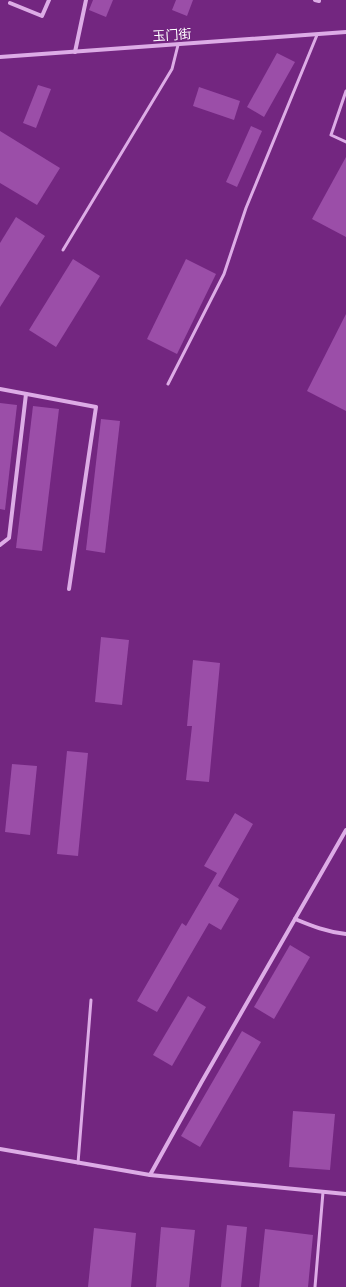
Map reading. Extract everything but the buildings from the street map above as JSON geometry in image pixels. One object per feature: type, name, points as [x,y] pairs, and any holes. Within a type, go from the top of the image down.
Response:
[{"type":"street","points":[[10,3],[42,16],[49,0]]},
{"type":"street","points":[[75,52],[86,0]]},
{"type":"street","name":"玉门街","points":[[0,57],[346,32]]},
{"type":"street","points":[[0,389],[96,407],[69,589]]},
{"type":"street","points":[[0,545],[9,538],[26,394]]},
{"type":"street","points":[[150,1176],[201,1083],[346,830]]},
{"type":"street","points":[[295,919],[314,927],[331,932],[346,934]]},
{"type":"street","points":[[0,1149],[150,1176],[346,1194]]},
{"type":"lane","points":[[168,384],[224,274],[246,208],[317,34]]},
{"type":"lane","points":[[62,250],[172,70],[178,45]]},
{"type":"lane","points":[[346,91],[331,135],[346,142]]},
{"type":"lane","points":[[78,1163],[91,1000]]},
{"type":"lane","points":[[315,1287],[323,1192]]}]
